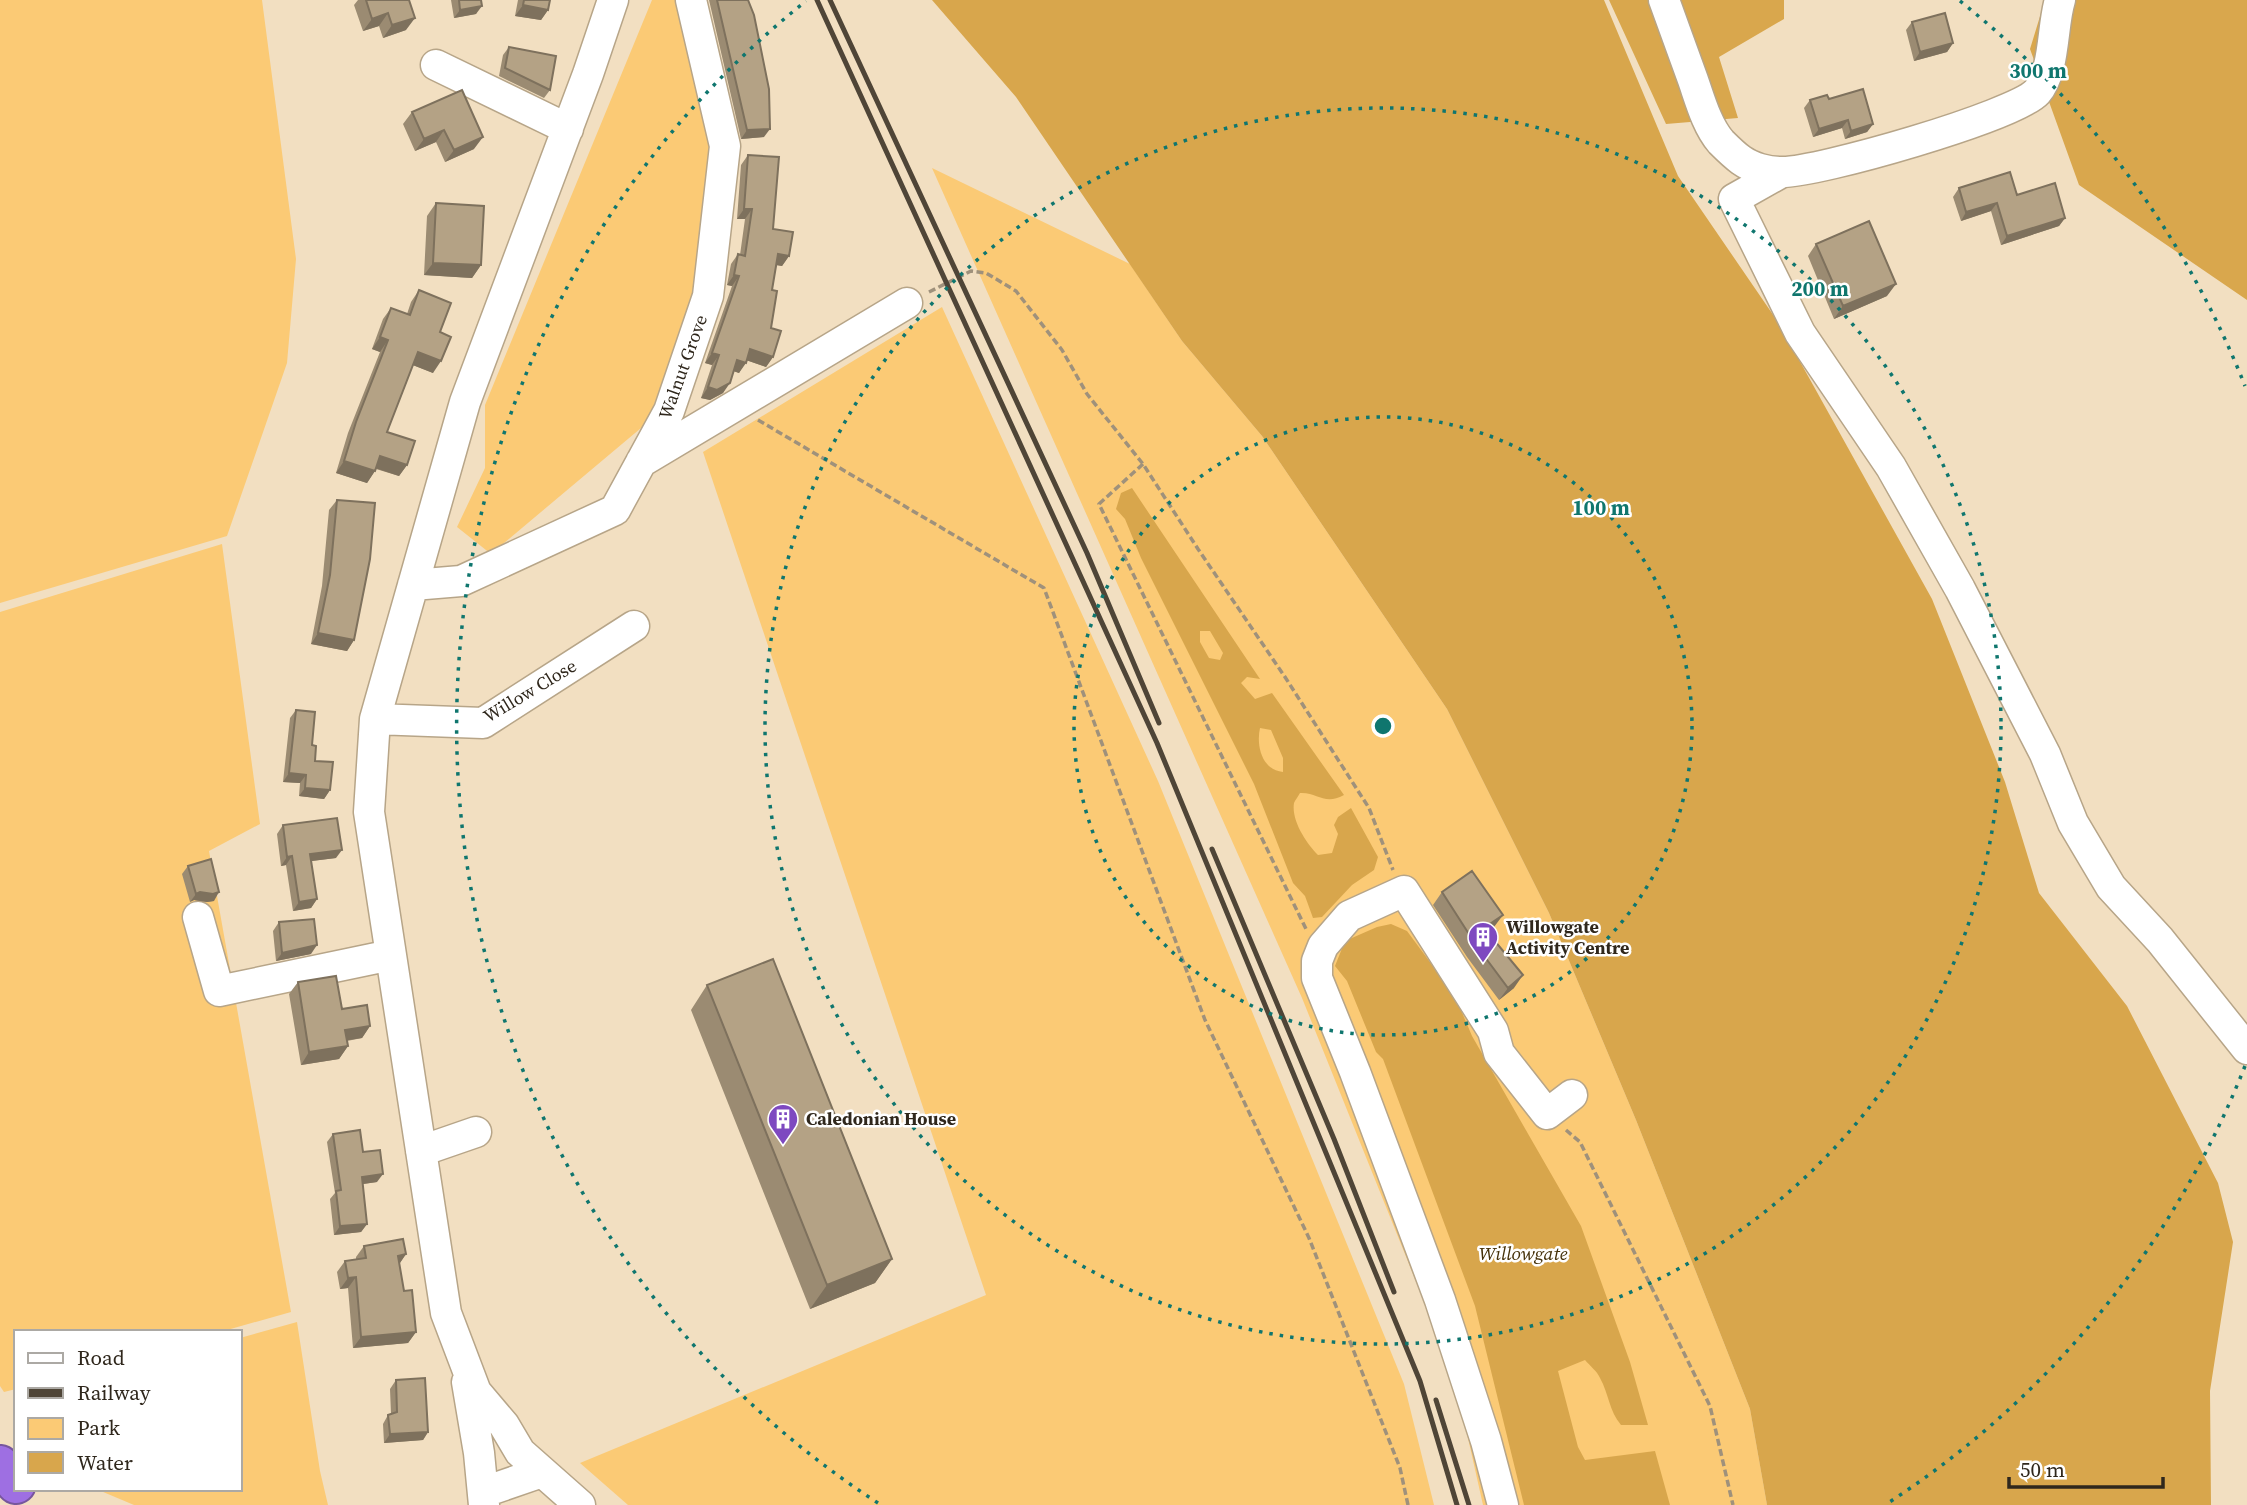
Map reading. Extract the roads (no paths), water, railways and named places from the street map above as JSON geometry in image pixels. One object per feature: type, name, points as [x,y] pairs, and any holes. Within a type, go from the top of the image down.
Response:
[{"type":"highway","points":[[0,1465],[14,1482]]},
{"type":"highway","points":[[23,1491],[37,1505]]},
{"type":"street","points":[[580,1505],[520,1452],[504,1425],[476,1392],[446,1313],[369,812],[375,719],[465,402],[568,129],[613,0]]},
{"type":"street","name":"Walnut Grove","points":[[413,585],[461,581],[615,510],[669,411],[708,296],[725,146],[691,0]]},
{"type":"street","points":[[1664,0],[1704,110],[1720,141],[1743,162],[1765,170],[1782,172],[1804,170],[1884,150],[1982,118],[2024,101],[2037,92],[2044,79],[2060,0]]},
{"type":"street","points":[[436,65],[568,129]]},
{"type":"street","points":[[1782,172],[1734,199],[1800,333],[1891,467],[1960,589],[2045,754],[2073,823],[2111,887],[2160,940],[2247,1049]]},
{"type":"street","points":[[641,462],[907,303]]},
{"type":"street","name":"Willow Close","points":[[375,719],[483,723],[634,626]]},
{"type":"street","points":[[1503,1505],[1486,1441],[1440,1300],[1317,978],[1323,946],[1349,916],[1404,891],[1493,1031],[1499,1053],[1547,1114],[1572,1095]]},
{"type":"street","points":[[198,917],[219,991],[391,956]]},
{"type":"street","points":[[421,1151],[476,1132]]},
{"type":"street","points":[[463,1358],[484,1499],[542,1472]]},
{"type":"water","points":[[932,0],[1604,0],[1678,176],[1778,322],[1932,599],[2005,782],[2039,893],[2127,1006],[2218,1183],[2233,1242],[2210,1391],[2211,1505],[1767,1505],[1750,1409],[1636,1120],[1549,913],[1447,709],[1262,436],[1182,341],[1016,97]]},
{"type":"water","points":[[1132,488],[1260,679],[1247,677],[1241,683],[1255,699],[1272,693],[1344,795],[1326,799],[1300,793],[1294,803],[1295,817],[1309,845],[1318,855],[1332,853],[1338,834],[1334,825],[1338,817],[1351,808],[1378,857],[1374,870],[1352,885],[1322,917],[1313,918],[1305,896],[1293,883],[1254,784],[1141,558],[1125,519],[1116,509],[1121,493]],"holes":[[[1200,631],[1210,631],[1223,653],[1220,660],[1209,658],[1200,642]],[[1260,728],[1271,730],[1283,758],[1283,772],[1265,762],[1260,749]]]},
{"type":"water","name":"Willowgate","points":[[1391,924],[1407,931],[1455,996],[1472,1036],[1581,1226],[1630,1362],[1648,1425],[1621,1425],[1599,1375],[1585,1360],[1558,1371],[1578,1447],[1585,1460],[1655,1451],[1670,1505],[1524,1505],[1475,1306],[1383,1059],[1376,1052],[1347,981],[1335,966],[1345,941]]},
{"type":"railway","points":[[817,0],[1157,743],[1420,1381],[1457,1505]]},
{"type":"railway","points":[[830,0],[1087,553],[1159,723]]},
{"type":"railway","points":[[1212,849],[1334,1139],[1394,1292]]},
{"type":"railway","points":[[1436,1400],[1469,1505]]},
{"type":"place","name":"Willowgate Activity Centre","points":[[1483,964]]},
{"type":"place","name":"Caledonian House","points":[[783,1146]]}]
